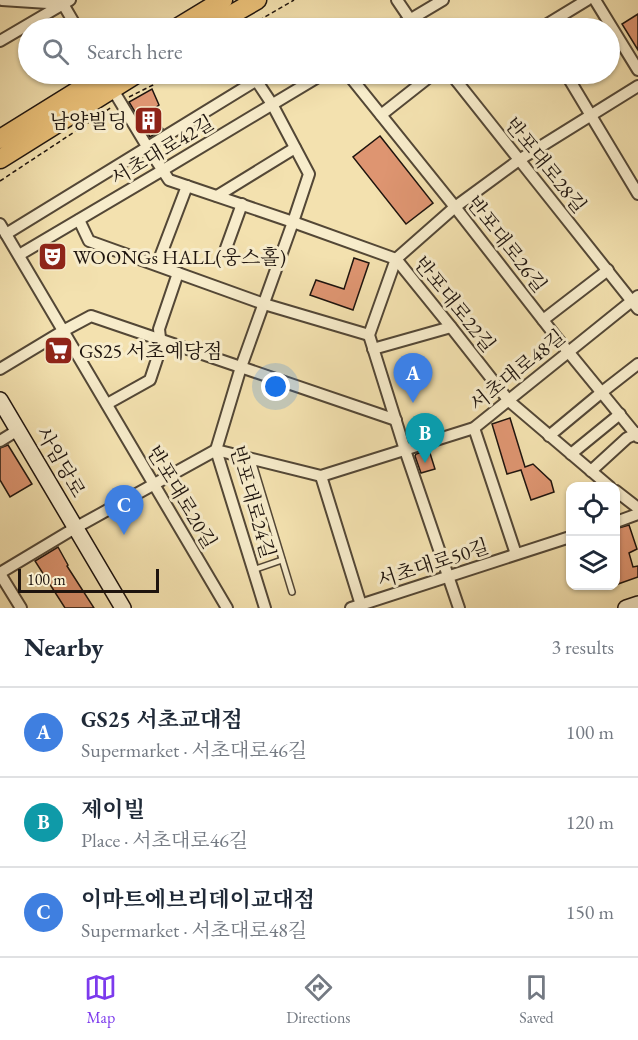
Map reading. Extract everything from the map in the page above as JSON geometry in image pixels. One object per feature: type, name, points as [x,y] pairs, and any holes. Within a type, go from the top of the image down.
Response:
[{"type":"main road","points":[[215,14],[257,0]]},
{"type":"main road","points":[[0,139],[105,84]]},
{"type":"main road","points":[[0,159],[106,84]]},
{"type":"main road","name":"사임당로","points":[[0,400],[123,608]]},
{"type":"main road","points":[[626,608],[638,604]]},
{"type":"street","points":[[2,0],[66,2]]},
{"type":"street","points":[[396,0],[409,18]]},
{"type":"street","points":[[420,18],[443,0]]},
{"type":"street","points":[[557,18],[587,0]]},
{"type":"street","points":[[596,0],[607,18]]},
{"type":"street","points":[[66,2],[73,18]]},
{"type":"street","points":[[39,18],[66,2]]},
{"type":"street","points":[[0,41],[18,30]]},
{"type":"street","points":[[620,40],[638,70]]},
{"type":"street","name":"반포대로22길","points":[[110,84],[169,180],[396,259],[509,401],[605,482]]},
{"type":"street","points":[[148,148],[244,84]]},
{"type":"street","name":"반포대로24길","points":[[259,84],[309,174],[241,367],[216,450],[265,608]]},
{"type":"street","name":"서초대로42길","points":[[19,255],[306,84]]},
{"type":"street","name":"반포대로26길","points":[[356,84],[543,320],[637,434]]},
{"type":"street","points":[[381,115],[420,84]]},
{"type":"street","name":"반포대로28길","points":[[459,84],[636,302]]},
{"type":"street","points":[[572,84],[638,194]]},
{"type":"street","points":[[459,608],[405,450],[369,335],[396,259],[455,207],[519,160],[638,86]]},
{"type":"street","name":"반포대로20길","points":[[148,148],[3,229],[227,608]]},
{"type":"street","points":[[217,196],[295,148]]},
{"type":"street","points":[[157,265],[187,186]]},
{"type":"street","points":[[225,251],[242,204]]},
{"type":"street","points":[[79,220],[89,241],[264,304],[369,335]]},
{"type":"street","points":[[543,320],[608,270]]},
{"type":"street","points":[[106,404],[150,380],[161,347],[159,329],[178,273]]},
{"type":"street","name":"서초대로48길","points":[[321,476],[474,428],[636,302]]},
{"type":"street","points":[[0,369],[63,330],[91,316],[396,420]]},
{"type":"street","points":[[374,349],[451,327]]},
{"type":"street","points":[[549,436],[638,364]]},
{"type":"street","points":[[571,454],[620,414]]},
{"type":"street","name":"서초대로50길","points":[[474,428],[516,554]]},
{"type":"street","points":[[0,441],[18,430]]},
{"type":"street","points":[[591,471],[627,438],[637,434]]},
{"type":"street","points":[[21,608],[0,574],[75,528],[216,450],[321,476]]},
{"type":"street","name":"서초대로50길","points":[[321,476],[356,606],[566,538]]},
{"type":"street","points":[[620,495],[638,508]]},
{"type":"street","points":[[620,520],[638,514]]},
{"type":"lane","points":[[251,459],[292,592]]},
{"type":"lane","points":[[254,570],[282,560]]},
{"type":"path","points":[[263,18],[294,0]]},
{"type":"path","points":[[0,181],[107,84]]},
{"type":"path","points":[[138,84],[155,84]]},
{"type":"building","points":[[638,14],[638,50],[622,24]]},
{"type":"building","name":"남양빌딩","points":[[152,89],[159,105],[151,111],[163,129],[150,137],[129,102]]},
{"type":"building","points":[[380,136],[433,203],[406,224],[353,157]]},
{"type":"building","points":[[354,258],[369,263],[353,310],[310,295],[316,280],[344,289]]},
{"type":"building","points":[[510,418],[525,467],[533,464],[551,481],[554,492],[531,500],[521,470],[507,474],[492,424]]},
{"type":"building","points":[[8,445],[32,484],[10,497],[0,480],[0,448]]},
{"type":"building","points":[[429,450],[435,469],[421,473],[415,456]]},
{"type":"building","points":[[629,525],[637,549],[629,553],[633,567],[638,566],[638,577],[620,583],[620,536],[620,528]]},
{"type":"building","points":[[58,547],[67,566],[94,608],[65,608],[35,561]]},
{"type":"place","name":"남양빌딩","points":[[148,121]]},
{"type":"place","name":"WOONGs HALL(웅스홀)","points":[[52,257]]},
{"type":"place","name":"GS25 서초예당점","points":[[58,351]]},
{"type":"place","name":"GS25 서초교대점","points":[[413,403]]},
{"type":"place","name":"제이빌","points":[[425,463]]},
{"type":"place","name":"이마트에브리데이교대점","points":[[124,535]]}]
